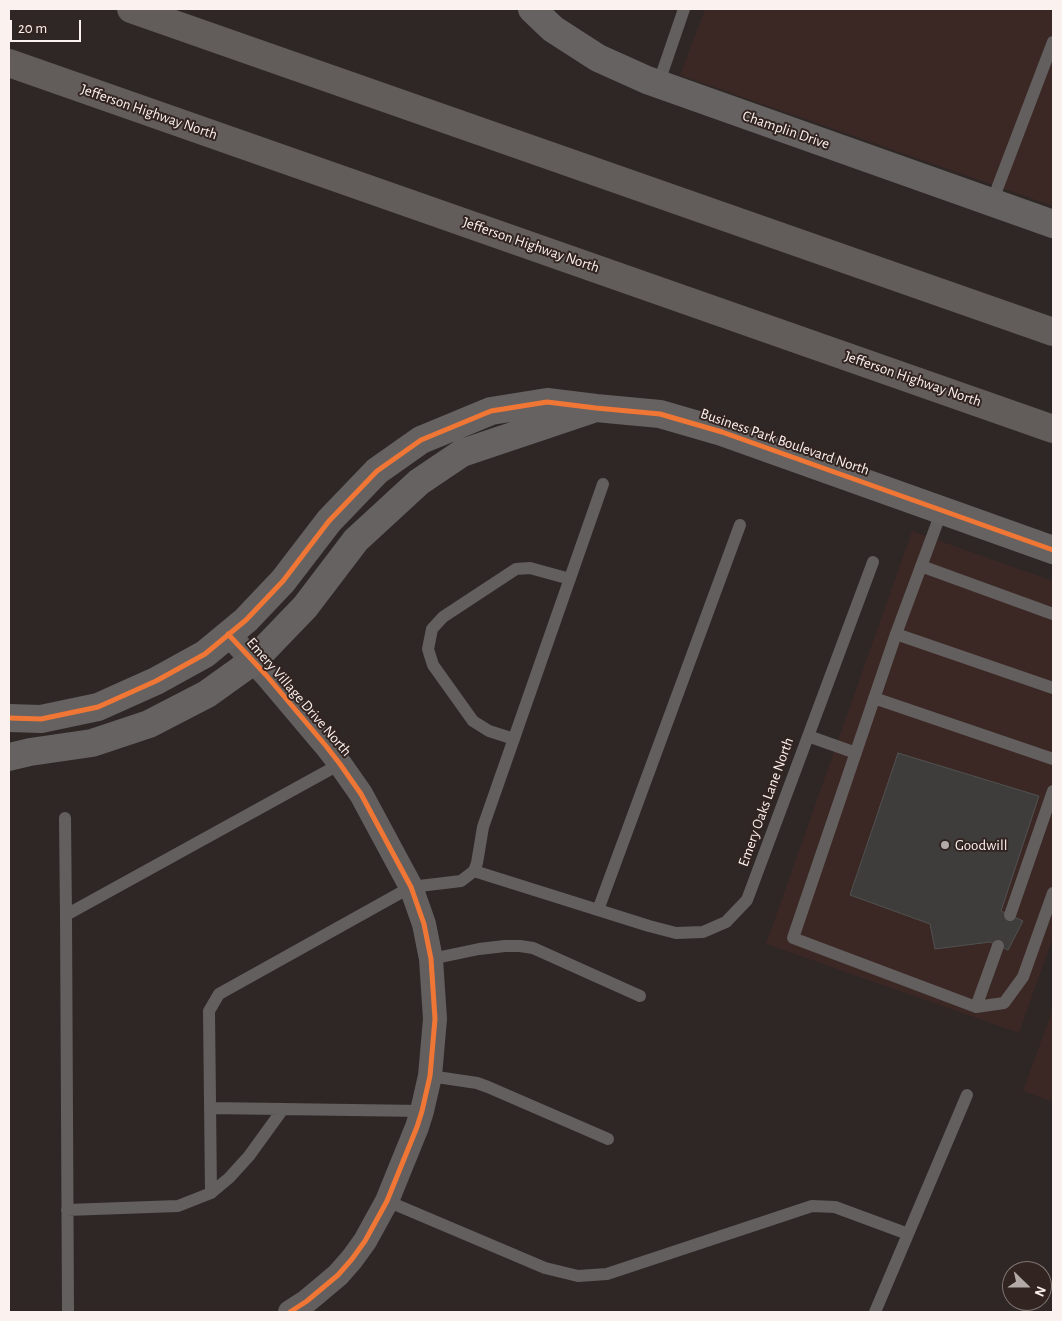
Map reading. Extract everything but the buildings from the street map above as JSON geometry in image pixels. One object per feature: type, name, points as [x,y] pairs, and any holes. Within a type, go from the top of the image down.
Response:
[{"type":"highway","points":[[131,9],[1053,332]]},
{"type":"highway","name":"Jefferson Highway North","points":[[9,63],[1053,429]]},
{"type":"street","name":"Champlin Drive","points":[[532,9],[553,29],[598,58],[658,85],[1053,224]]},
{"type":"street","name":"Business Park Boulevard North","points":[[9,718],[40,719],[98,706],[156,681],[205,654],[246,620],[283,581],[329,521],[377,471],[421,440],[491,411],[547,402],[660,414],[722,432],[1053,550]]},
{"type":"street","name":"Business Park Boulevard North","points":[[9,758],[30,752],[92,743],[149,724],[207,694],[253,660],[304,607],[356,540],[419,482],[462,453],[596,408]]},
{"type":"street","name":"Emery Village Drive North","points":[[228,634],[253,660],[340,764],[361,794],[411,886],[424,924],[430,959],[435,1019],[430,1076],[422,1111],[387,1201],[373,1229],[352,1259],[313,1296],[290,1312]]},
{"type":"lane","points":[[658,85],[684,9]]},
{"type":"lane","points":[[992,202],[1053,42]]},
{"type":"lane","points":[[212,1193],[209,1011],[219,994],[411,886],[461,881],[474,871],[477,864],[483,827],[603,484]]},
{"type":"lane","points":[[942,510],[896,634],[793,938],[976,1007],[1004,1003],[1023,977],[1053,893]]},
{"type":"lane","points":[[598,910],[740,525]]},
{"type":"lane","name":"Emery Oaks Lane North","points":[[474,871],[676,933],[703,932],[726,922],[747,900],[873,562]]},
{"type":"lane","points":[[921,566],[1053,614]]},
{"type":"lane","points":[[514,739],[489,731],[473,721],[433,665],[428,649],[432,629],[443,617],[516,569],[530,568],[570,579]]},
{"type":"lane","points":[[896,634],[1053,688]]},
{"type":"lane","points":[[874,698],[1053,759]]},
{"type":"lane","points":[[808,736],[856,753]]},
{"type":"lane","points":[[66,915],[340,764]]},
{"type":"lane","points":[[1010,915],[1053,791]]},
{"type":"lane","points":[[65,818],[68,1312]]},
{"type":"lane","points":[[430,959],[504,946],[533,948],[640,996]]},
{"type":"lane","points":[[976,1007],[998,946]]},
{"type":"lane","points":[[430,1076],[488,1086],[608,1139]]},
{"type":"lane","points":[[875,1312],[967,1095]]},
{"type":"lane","points":[[210,1108],[422,1111]]},
{"type":"lane","points":[[67,1210],[178,1206],[212,1193],[249,1156],[283,1109]]},
{"type":"lane","points":[[387,1201],[545,1268],[578,1276],[607,1274],[812,1206],[835,1207],[908,1234]]},
{"type":"shaded area","points":[[705,9],[1053,9],[1053,206],[680,75]]},
{"type":"shaded area","points":[[912,531],[1053,581],[1053,937],[1019,1033],[766,944]]},
{"type":"shaded area","points":[[1053,1008],[1053,1102],[1023,1091]]},
{"type":"cycle path","points":[[9,718],[41,719],[98,707],[156,681],[205,654],[246,620],[283,581],[329,521],[377,471],[421,440],[491,411],[547,402],[660,414],[722,432],[1053,550]]},
{"type":"cycle path","points":[[228,634],[266,675],[326,746],[361,794],[411,887],[424,924],[431,959],[435,1019],[430,1076],[417,1127],[387,1201],[365,1241],[338,1275],[307,1301],[290,1312]]},
{"type":"place","name":"Goodwill","points":[[945,845]]}]
